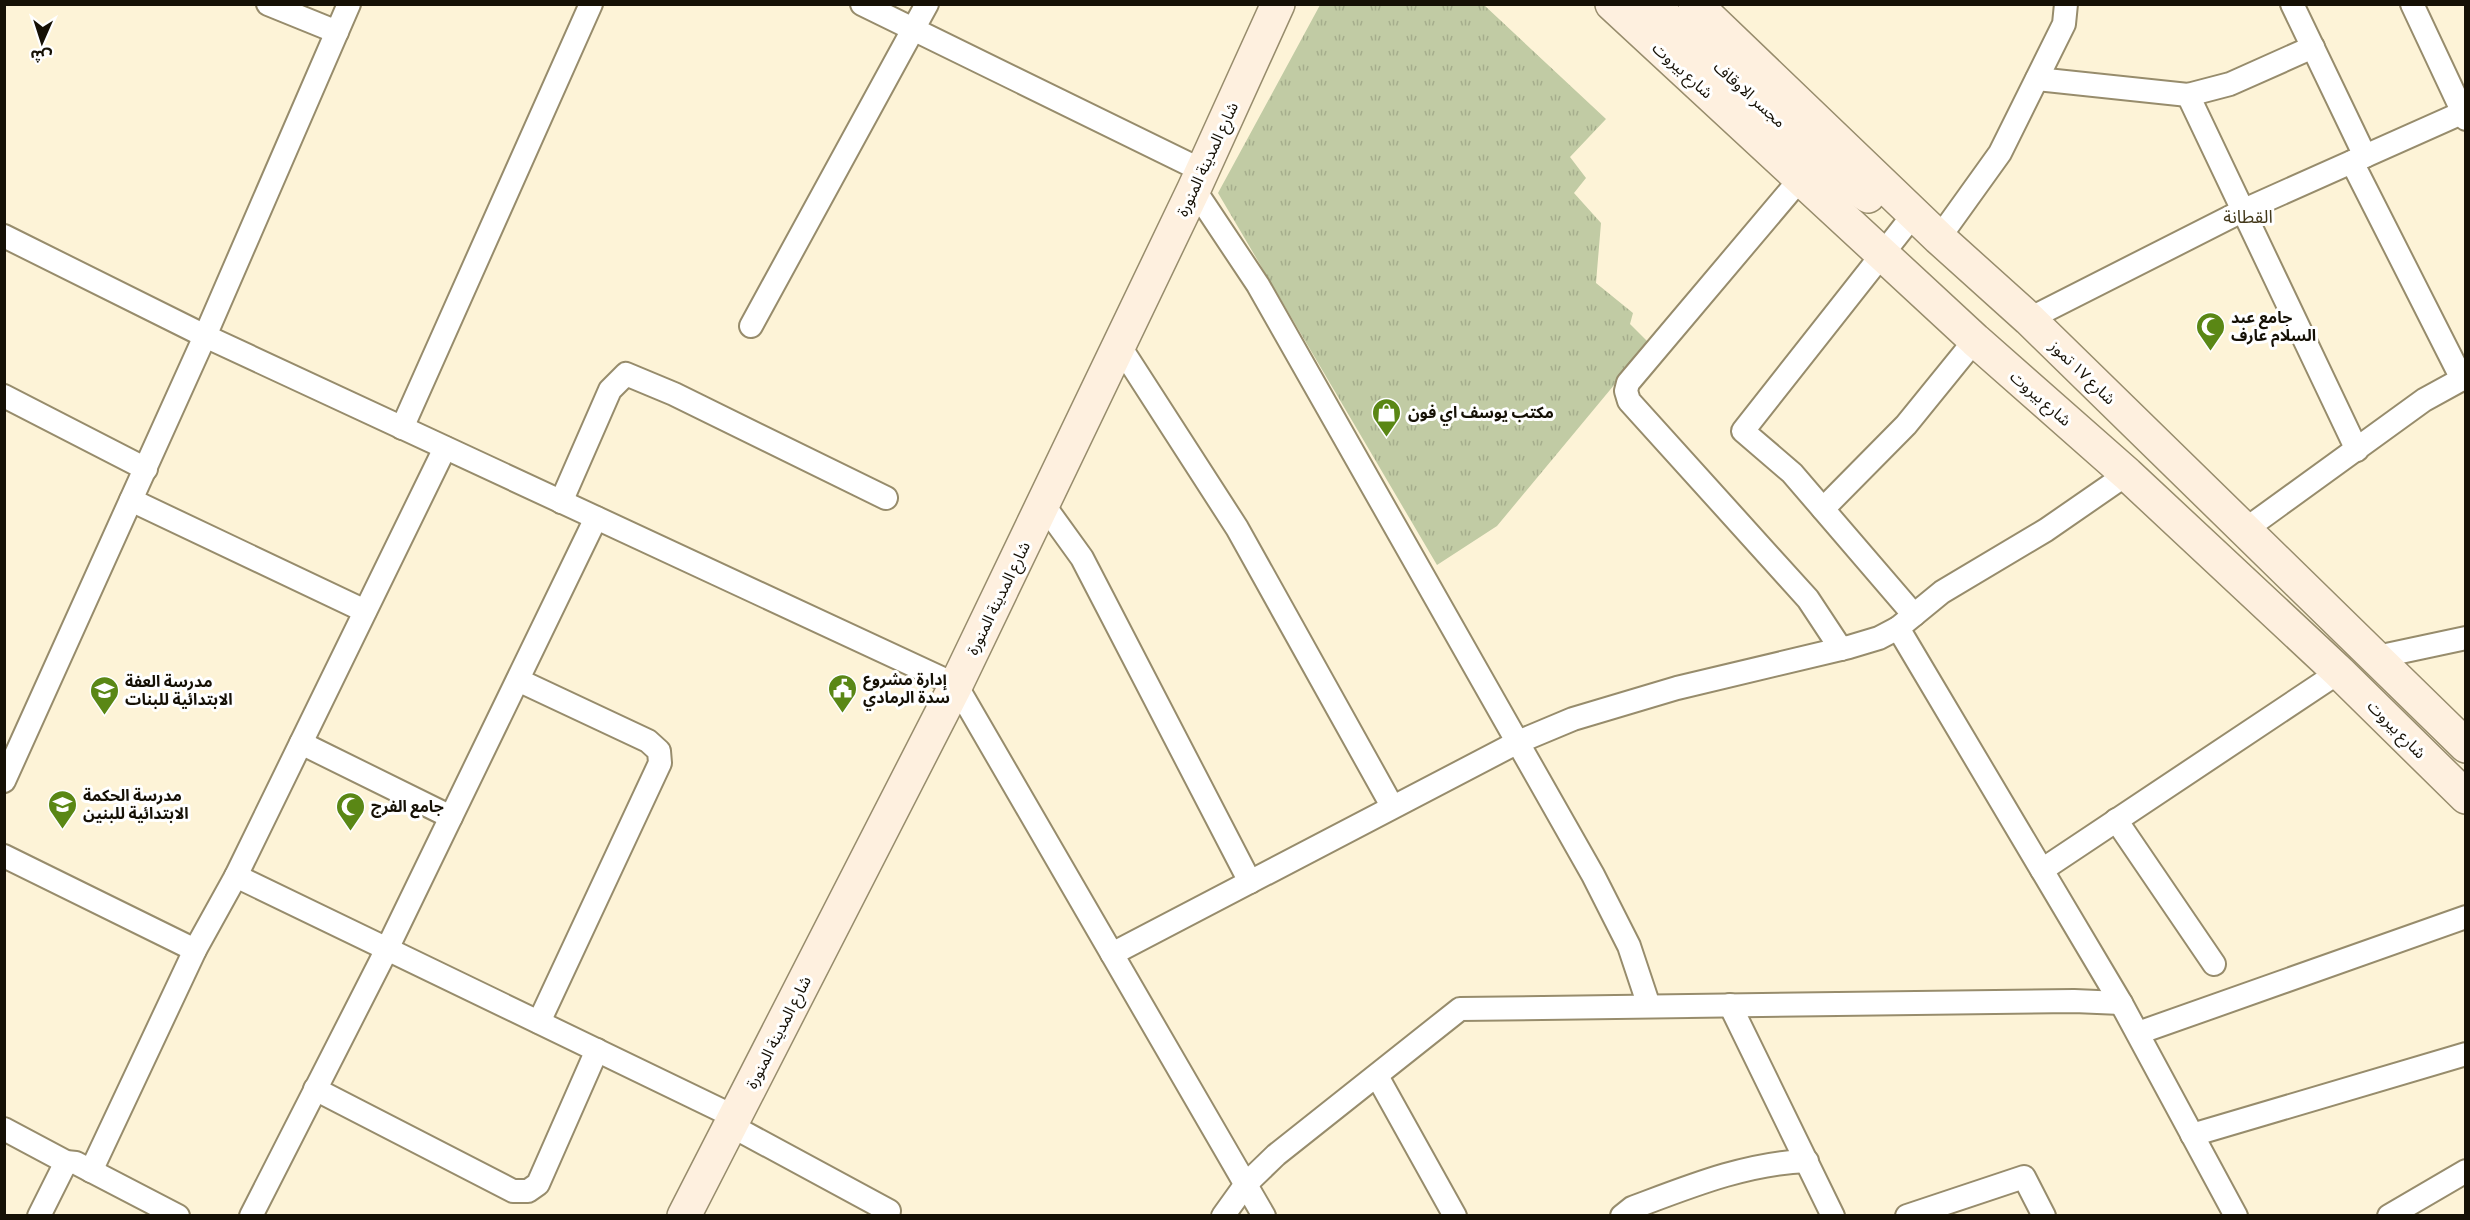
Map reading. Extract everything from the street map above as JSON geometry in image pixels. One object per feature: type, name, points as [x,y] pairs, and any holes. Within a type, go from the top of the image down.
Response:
[{"type":"main road","name":"شارع المدينة المنورة","points":[[684,1215],[956,685],[1198,179],[1278,4]]},
{"type":"main road","name":"شارع بيروت","points":[[1612,4],[1883,252],[1975,340],[2127,474],[2339,672],[2466,797]]},
{"type":"main road","name":"مجسر الاوقاف","points":[[1651,4],[1849,183],[1879,202],[1914,214]]},
{"type":"main road","name":"شارع ١٧ تموز","points":[[1695,4],[1939,238],[2029,319],[2466,746]]},
{"type":"main road","name":"مجسر الاوقاف","points":[[1849,183],[1865,211],[1873,235],[1883,252]]},
{"type":"street","points":[[268,4],[337,32]]},
{"type":"street","points":[[7,771],[206,336],[349,4]]},
{"type":"street","points":[[402,428],[591,4]]},
{"type":"street","points":[[862,4],[914,29],[1198,179],[1593,875],[1629,946],[1649,1006]]},
{"type":"street","points":[[751,326],[927,4]]},
{"type":"street","points":[[1939,238],[2000,153],[2064,24],[2066,4]]},
{"type":"street","points":[[2246,529],[2424,400],[2464,378],[2359,159],[2313,47],[2292,4]]},
{"type":"street","points":[[2029,319],[2244,210],[2465,114],[2412,4]]},
{"type":"street","points":[[2037,79],[2188,95],[2230,84],[2313,47]]},
{"type":"street","points":[[2188,95],[2357,450]]},
{"type":"street","points":[[1801,178],[1628,383],[1626,391],[1629,401],[1808,599],[1841,649]]},
{"type":"street","points":[[1914,214],[1743,431],[1792,473],[1823,509],[1906,622],[2042,870],[2138,1033],[2235,1215]]},
{"type":"street","points":[[4,236],[206,336],[956,685],[1264,1215]]},
{"type":"street","points":[[1823,509],[1906,425],[1975,340]]},
{"type":"street","points":[[1119,345],[1238,528],[1392,806]]},
{"type":"street","points":[[561,502],[610,390],[626,374],[674,394],[886,498]]},
{"type":"street","points":[[5,398],[146,468]]},
{"type":"street","points":[[91,1171],[195,950],[236,876],[445,448]]},
{"type":"street","points":[[1112,954],[1392,806],[1518,742],[1573,719],[1677,688],[1879,638],[1906,622],[1942,592],[2046,531],[2127,474]]},
{"type":"street","points":[[131,500],[365,611]]},
{"type":"street","points":[[1043,504],[1083,558],[1250,882]]},
{"type":"street","points":[[251,1215],[387,949],[596,518]]},
{"type":"street","points":[[2377,657],[2466,638]]},
{"type":"street","points":[[2042,870],[2339,672]]},
{"type":"street","points":[[518,680],[648,741],[659,751],[660,763],[539,1022]]},
{"type":"street","points":[[301,743],[451,817]]},
{"type":"street","points":[[2116,820],[2214,964]]},
{"type":"street","points":[[4,856],[195,950]]},
{"type":"street","points":[[236,876],[597,1050],[733,1121],[889,1211]]},
{"type":"street","points":[[2138,1033],[2466,917]]},
{"type":"street","points":[[1223,1215],[1245,1184],[1276,1155],[1460,1010],[2074,1001],[2121,1003]]},
{"type":"street","points":[[1730,1005],[1833,1215]]},
{"type":"street","points":[[315,1089],[513,1191],[528,1191],[538,1184],[597,1050]]},
{"type":"street","points":[[2192,1135],[2466,1054]]},
{"type":"street","points":[[1377,1076],[1455,1215]]},
{"type":"street","points":[[4,1129],[66,1162],[76,1163],[178,1215]]},
{"type":"street","points":[[1622,1215],[1632,1208],[1705,1181],[1782,1162],[1807,1161]]},
{"type":"street","points":[[39,1215],[66,1162]]},
{"type":"street","points":[[2389,1215],[2466,1172]]},
{"type":"street","points":[[1907,1215],[2024,1178],[2044,1215]]},
{"type":"green space","points":[[1320,5],[1484,5],[1606,119],[1570,157],[1586,178],[1574,193],[1601,223],[1596,283],[1633,313],[1630,324],[1649,343],[1497,526],[1437,565],[1218,193]]},
{"type":"place","name":"جامع عبد السلام عارف","points":[[2210,352]]},
{"type":"place","name":"مكتب يوسف اي فون","points":[[1387,438]]},
{"type":"place","name":"إدارة مشروع سدة الرمادي","points":[[842,714]]},
{"type":"place","name":"مدرسة العفة الابتدائية للبنات","points":[[104,716]]},
{"type":"place","name":"مدرسة الحكمة الابتدائية للبنين","points":[[62,830]]},
{"type":"place","name":"جامع الفرج","points":[[350,832]]},
{"type":"district","name":"القطانة","points":[[2248,217]]}]
